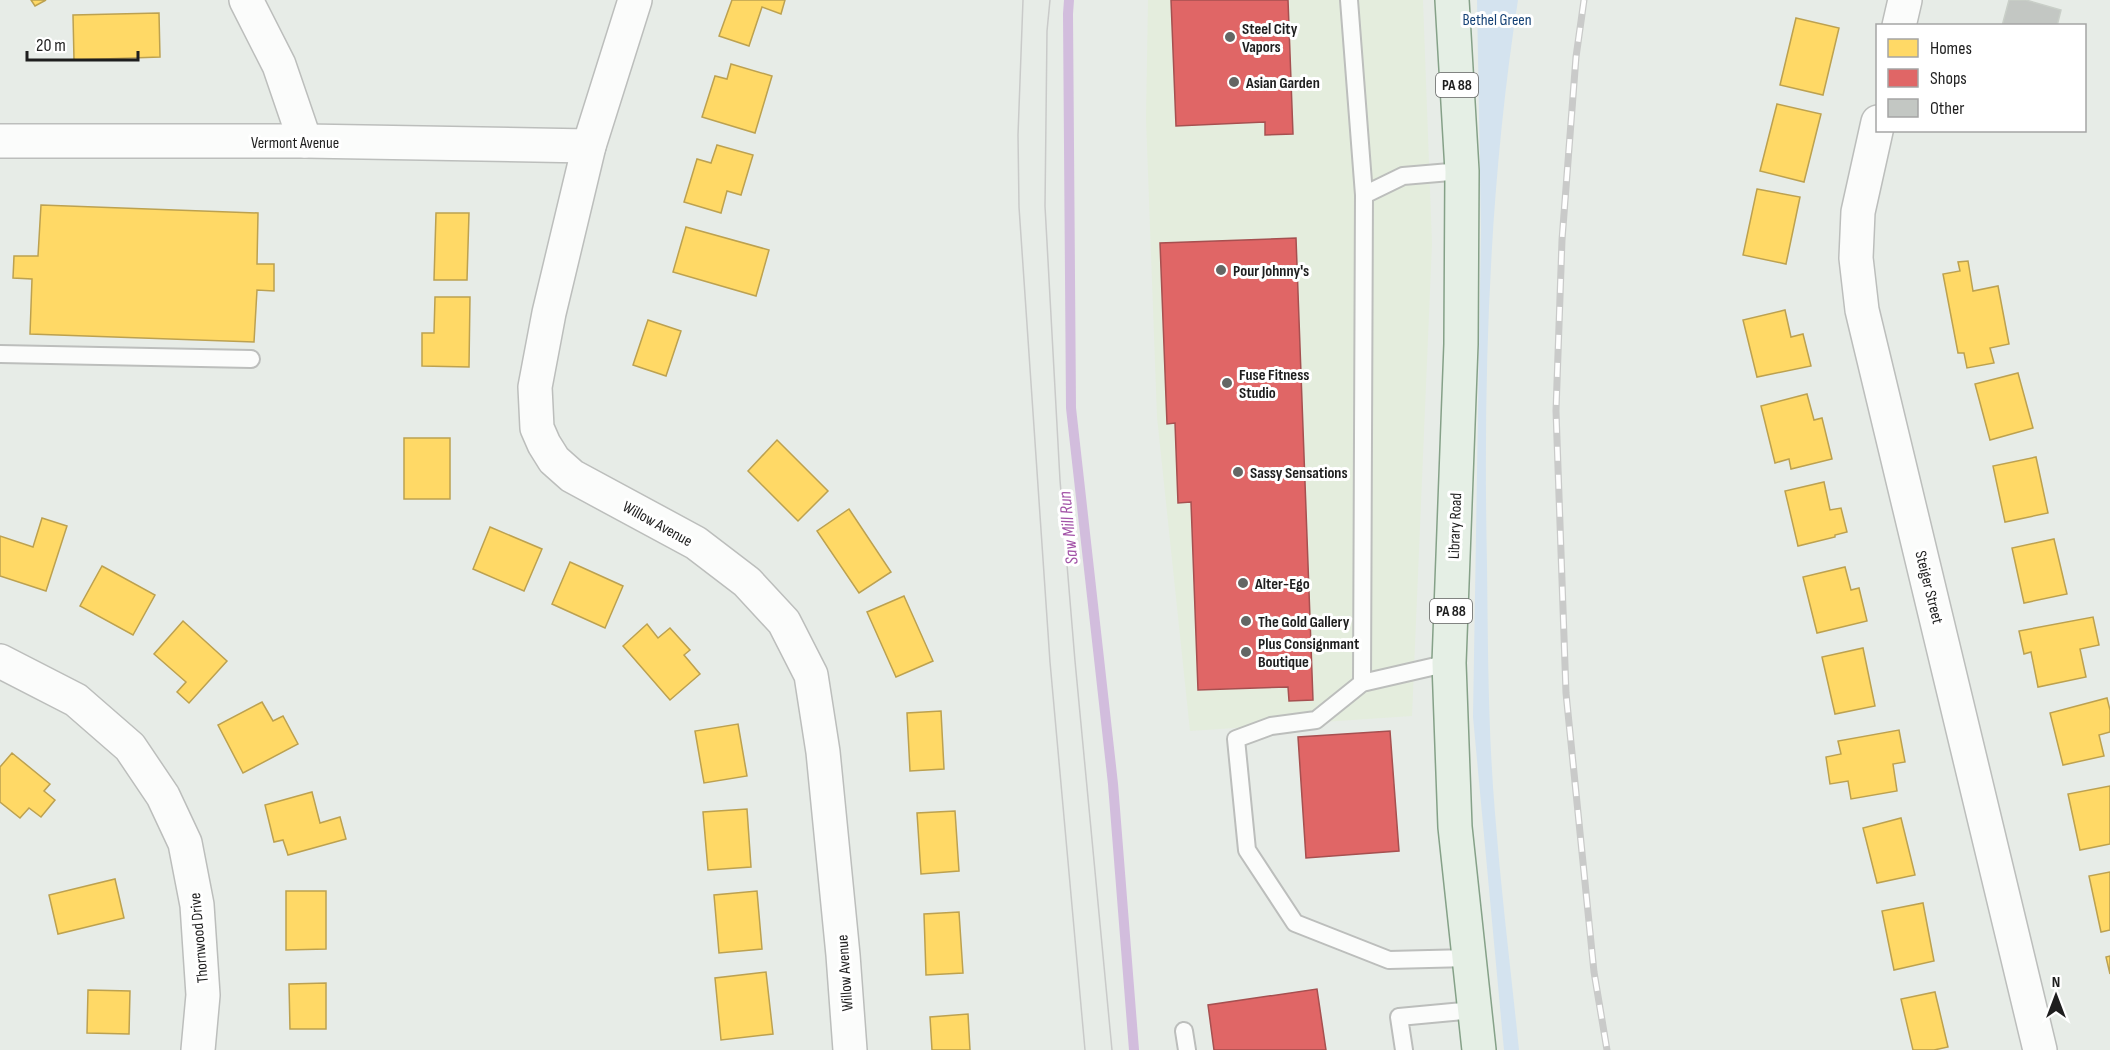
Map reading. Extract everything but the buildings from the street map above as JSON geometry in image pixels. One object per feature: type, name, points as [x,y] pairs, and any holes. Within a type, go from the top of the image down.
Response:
[{"type":"main road","name":"Library Road","points":[[1452,0],[1462,171],[1461,344],[1449,663],[1455,827],[1479,1050]]},
{"type":"street","points":[[246,0],[279,65],[305,141]]},
{"type":"street","name":"Willow Avenue","points":[[635,0],[589,146],[549,313],[535,387],[537,428],[554,460],[572,476],[696,543],[747,582],[784,622],[811,675],[821,741],[843,955],[850,1050]]},
{"type":"street","points":[[1899,24],[1905,0]]},
{"type":"street","name":"Steiger Street","points":[[1876,131],[1858,212],[1856,258],[1862,310],[1951,672],[2040,1050]]},
{"type":"street","name":"Vermont Avenue","points":[[0,141],[305,141],[589,146]]},
{"type":"street","name":"Thornwood Drive","points":[[0,661],[76,700],[130,747],[164,796],[185,843],[197,905],[202,995],[198,1050]]},
{"type":"lane","points":[[1349,0],[1364,195],[1362,683]]},
{"type":"lane","points":[[1364,195],[1403,176],[1462,171]]},
{"type":"lane","points":[[0,354],[251,359]]},
{"type":"lane","points":[[1449,663],[1362,683],[1316,720],[1271,726],[1236,739],[1247,850],[1295,923],[1389,960],[1469,958]]},
{"type":"lane","points":[[1404,1050],[1399,1017],[1474,1010]]},
{"type":"lane","points":[[1184,1031],[1188,1050]]},
{"type":"shaded area","points":[[1148,0],[1423,0],[1432,244],[1412,716],[1190,731],[1157,417],[1146,119]]},
{"type":"green space","name":"Bethel Green","points":[[1477,0],[1518,0],[1500,140],[1494,211],[1487,353],[1486,494],[1493,782],[1519,1050],[1504,1050],[1473,717],[1481,230]]},
{"type":"waterway","name":"Saw Mill Run","points":[[1069,0],[1071,408],[1113,784],[1134,1050]]},
{"type":"tram line","points":[[1023,0],[1018,135],[1019,207],[1050,662],[1085,1050]]},
{"type":"tram line","points":[[1050,0],[1047,31],[1045,206],[1060,480],[1112,1050]]},
{"type":"railway","points":[[1584,0],[1576,57],[1562,240],[1556,411],[1566,693],[1594,972],[1607,1050]]},
{"type":"place","name":"Steel City Vapors","points":[[1230,37]]},
{"type":"place","name":"Asian Garden","points":[[1234,82]]},
{"type":"place","name":"Pour Johnny's","points":[[1221,270]]},
{"type":"place","name":"Fuse Fitness Studio","points":[[1227,383]]},
{"type":"place","name":"Sassy Sensations","points":[[1238,472]]},
{"type":"place","name":"Alter-Ego","points":[[1243,583]]},
{"type":"place","name":"The Gold Gallery","points":[[1246,621]]},
{"type":"place","name":"Plus Consignmant Boutique","points":[[1246,652]]}]
